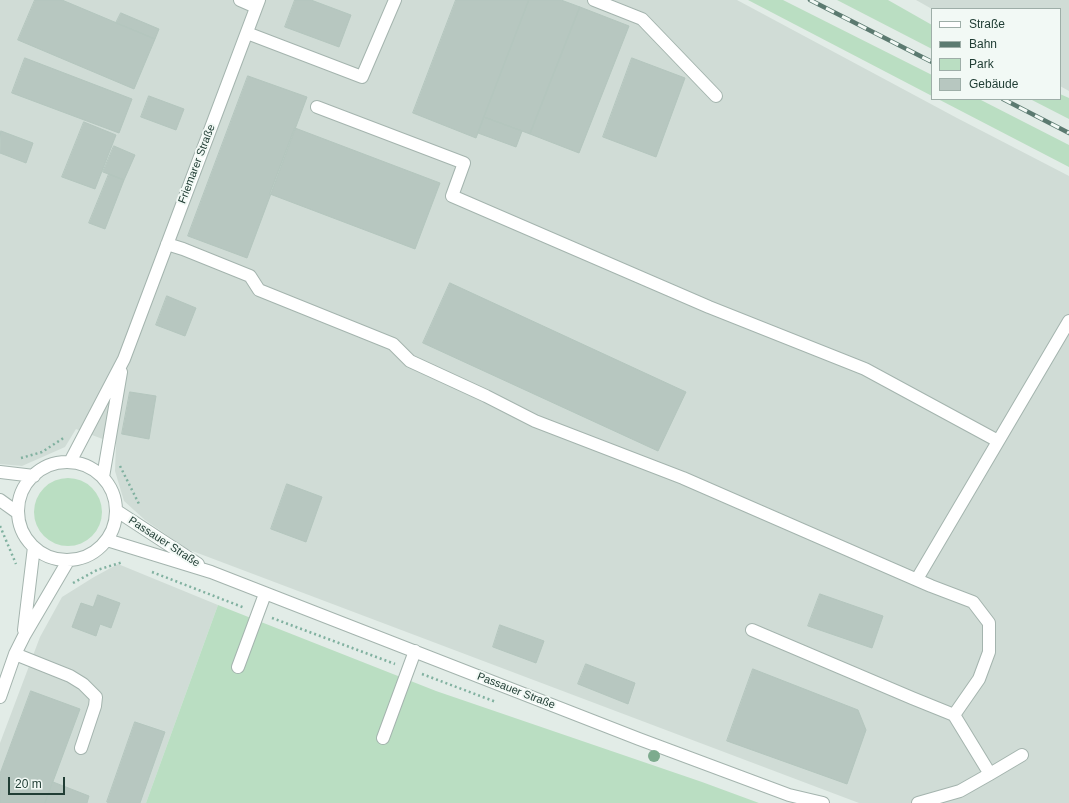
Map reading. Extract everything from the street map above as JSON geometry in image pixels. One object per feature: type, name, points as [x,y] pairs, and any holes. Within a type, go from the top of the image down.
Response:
[{"type":"street","name":"Friemarer Straße","points":[[124,359],[258,3],[240,0]]},
{"type":"street","points":[[246,33],[362,77],[395,0]]},
{"type":"street","points":[[594,0],[642,19],[716,96]]},
{"type":"street","points":[[318,107],[464,163],[452,196],[709,307],[864,369],[998,441]]},
{"type":"street","points":[[167,244],[250,276],[259,290],[393,344],[410,361],[486,396],[535,421],[683,478],[973,602],[990,623],[989,652],[979,679],[954,715]]},
{"type":"street","points":[[917,579],[1069,321]]},
{"type":"street","points":[[70,462],[124,359]]},
{"type":"street","points":[[102,477],[124,359]]},
{"type":"street","points":[[70,462],[85,465],[98,472],[108,483],[115,497],[117,512],[114,526],[107,540],[97,551],[83,558],[68,560],[53,558],[38,551],[27,540],[20,526],[18,513],[21,494],[29,481],[40,470],[54,463],[70,462]]},
{"type":"street","points":[[0,472],[34,476]]},
{"type":"street","points":[[0,500],[18,513]]},
{"type":"street","name":"Passauer Straße","points":[[117,512],[211,572]]},
{"type":"street","name":"Passauer Straße","points":[[107,540],[211,572],[639,739],[789,795],[823,803]]},
{"type":"street","points":[[24,636],[34,546]]},
{"type":"street","points":[[0,697],[24,636],[68,560]]},
{"type":"street","points":[[238,667],[265,594]]},
{"type":"street","points":[[752,630],[954,715],[990,774]]},
{"type":"street","points":[[383,738],[415,651]]},
{"type":"street","points":[[16,654],[70,676],[83,684],[96,697],[95,706],[81,748]]},
{"type":"street","points":[[918,803],[960,791],[1022,754]]},
{"type":"shaded area","points":[[0,0],[737,0],[957,118],[1069,176],[1069,803],[859,803],[187,549],[145,520],[124,501],[115,471],[116,444],[76,429],[65,447],[22,466],[0,464]]},
{"type":"shaded area","points":[[916,0],[1069,0],[1069,91],[1061,87],[1061,8],[931,8]]},
{"type":"shaded area","points":[[118,564],[218,605],[146,803],[0,803],[0,743],[40,637],[62,597]]},
{"type":"green space","points":[[748,0],[783,0],[931,74],[931,95]]},
{"type":"green space","points":[[837,0],[888,0],[931,24],[931,48]]},
{"type":"green space","points":[[1061,94],[1069,98],[1069,119],[1032,100],[1061,100]]},
{"type":"green space","points":[[940,100],[981,100],[1069,145],[1069,167]]},
{"type":"green space","points":[[68,478],[81,481],[92,488],[99,499],[102,512],[99,525],[92,536],[81,543],[68,546],[55,543],[44,536],[37,525],[34,512],[37,499],[44,488],[55,481]]},
{"type":"green space","points":[[218,605],[436,691],[759,803],[146,803]]},
{"type":"building","points":[[35,0],[62,0],[155,39],[134,89],[18,40]]},
{"type":"building","points":[[295,0],[311,0],[351,15],[339,47],[285,27]]},
{"type":"building","points":[[456,0],[529,0],[476,138],[413,113]]},
{"type":"building","points":[[529,0],[561,0],[580,7],[530,134],[484,117]]},
{"type":"building","points":[[580,7],[629,26],[579,153],[530,134]]},
{"type":"building","points":[[121,13],[159,29],[155,39],[116,23]]},
{"type":"building","points":[[25,58],[132,99],[119,133],[12,93]]},
{"type":"building","points":[[632,58],[685,78],[656,157],[603,137]]},
{"type":"building","points":[[248,76],[307,97],[247,258],[188,236]]},
{"type":"building","points":[[149,96],[184,109],[176,130],[141,117]]},
{"type":"building","points":[[484,117],[522,131],[516,147],[478,133]]},
{"type":"building","points":[[84,122],[116,135],[95,189],[62,177]]},
{"type":"building","points":[[295,128],[440,183],[415,249],[270,194]]},
{"type":"building","points":[[1,131],[33,143],[26,163],[0,153]]},
{"type":"building","points":[[114,146],[135,155],[124,180],[103,172]]},
{"type":"building","points":[[109,174],[124,180],[105,229],[89,223]]},
{"type":"building","points":[[450,283],[686,392],[658,451],[423,343]]},
{"type":"building","points":[[167,296],[196,308],[185,336],[156,325]]},
{"type":"building","points":[[130,392],[156,396],[149,439],[122,434]]},
{"type":"building","points":[[287,484],[322,497],[306,542],[271,529]]},
{"type":"building","points":[[820,594],[883,616],[872,648],[808,626]]},
{"type":"building","points":[[98,595],[120,603],[111,628],[100,624],[96,636],[72,627],[81,603],[93,607]]},
{"type":"building","points":[[500,625],[544,641],[536,663],[493,647]]},
{"type":"building","points":[[586,664],[635,683],[628,704],[578,684]]},
{"type":"building","points":[[753,669],[858,710],[866,730],[847,784],[727,741]]},
{"type":"building","points":[[31,691],[80,709],[45,803],[0,803],[0,774]]},
{"type":"building","points":[[135,722],[165,732],[140,803],[109,803],[107,802]]},
{"type":"building","points":[[53,782],[89,796],[87,803],[45,803]]},
{"type":"railway","points":[[810,0],[931,61]]},
{"type":"railway","points":[[1005,100],[1069,133]]}]
